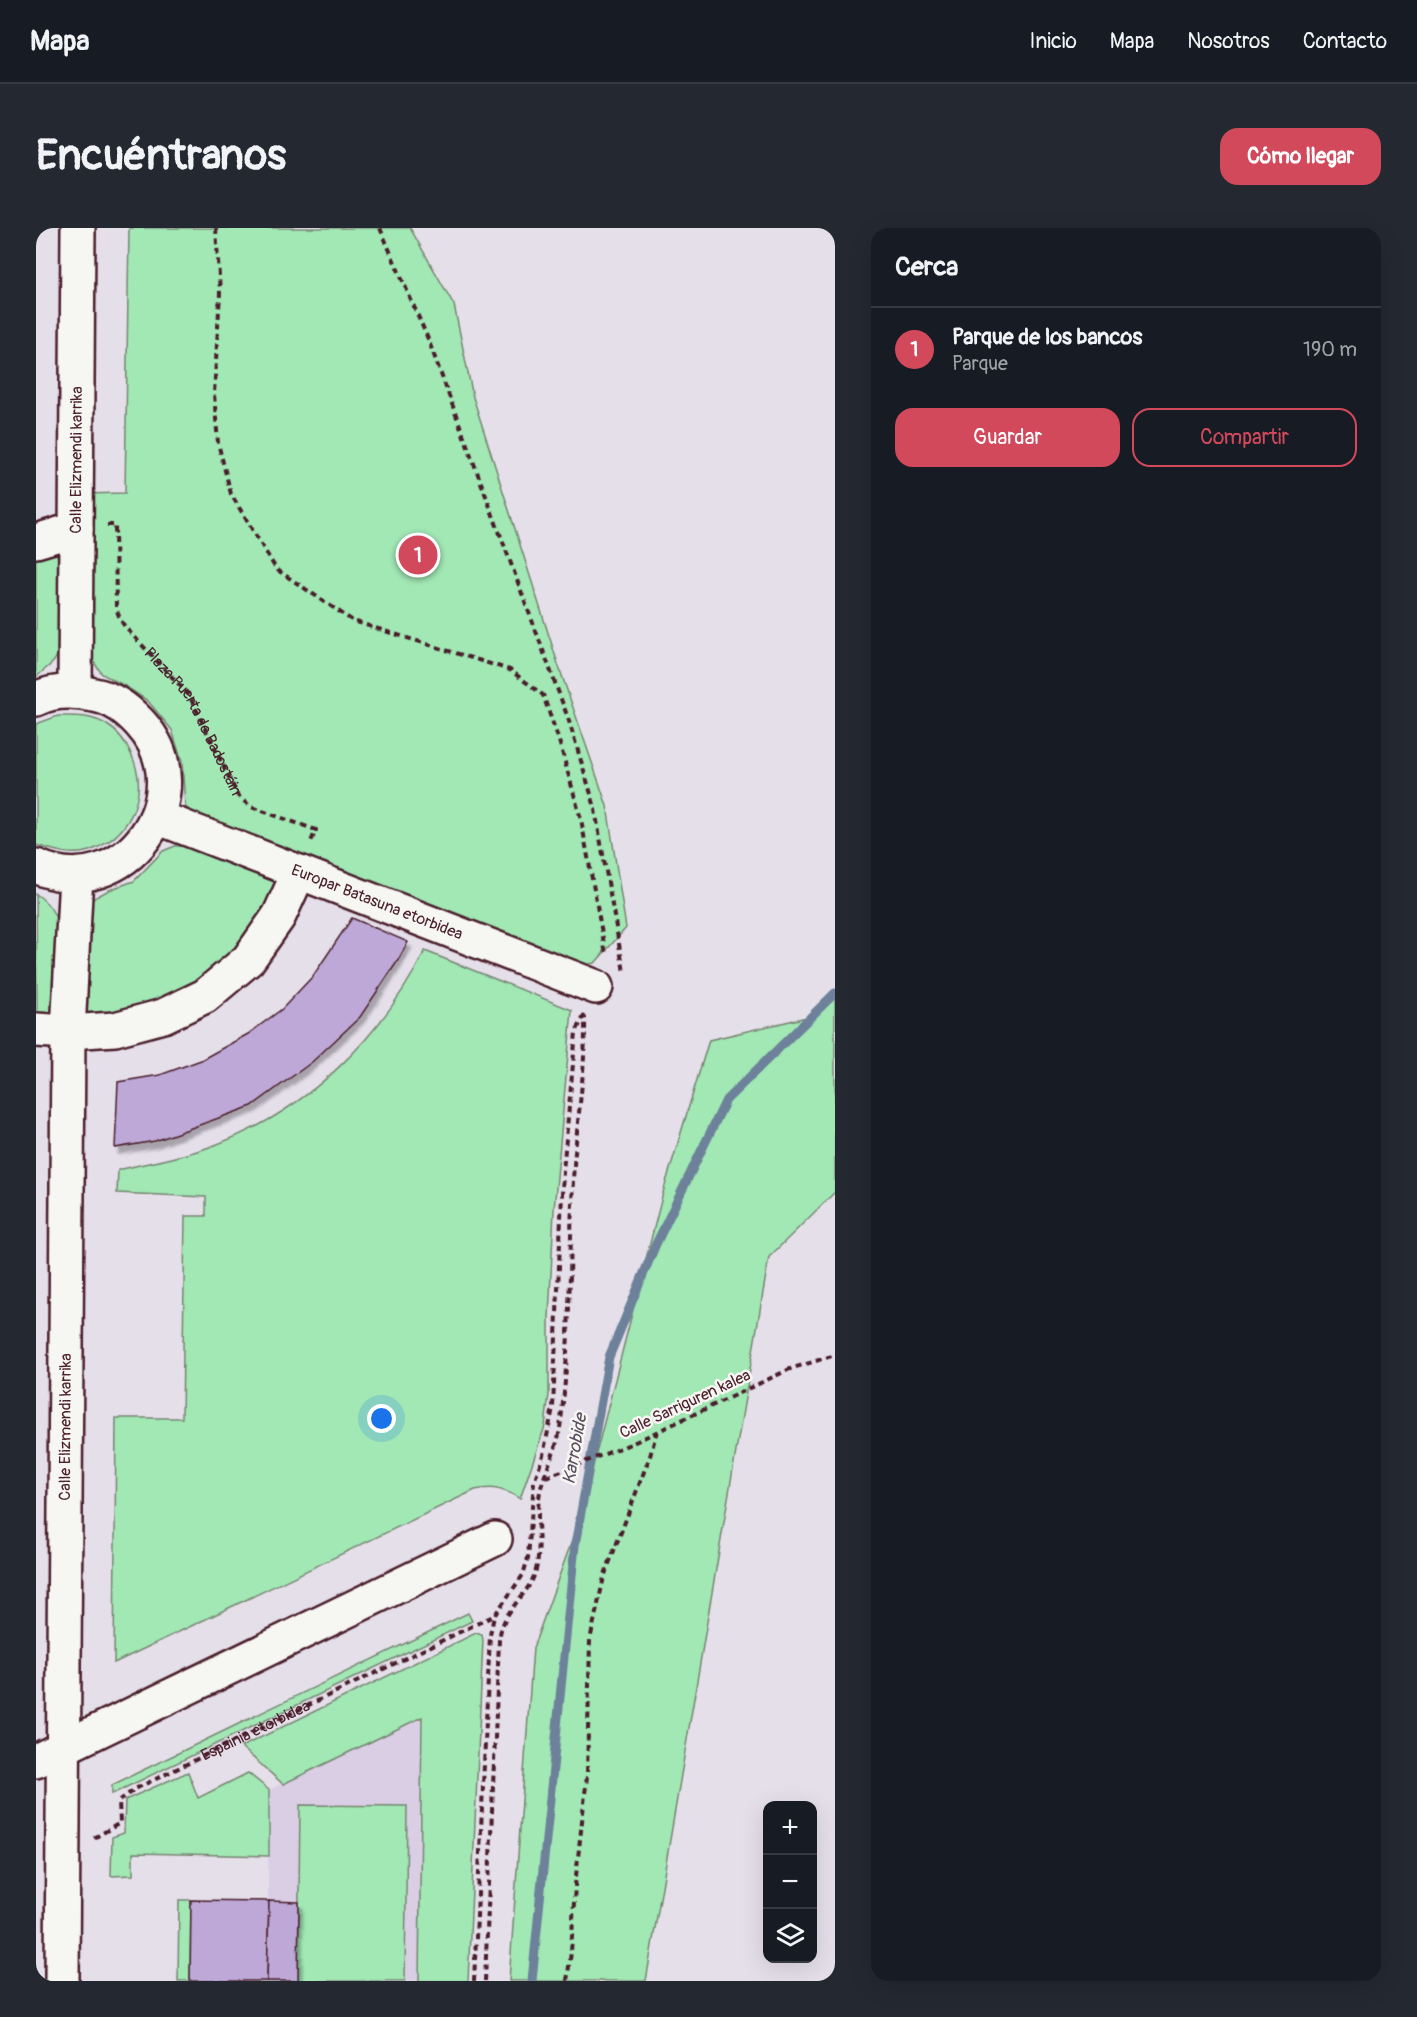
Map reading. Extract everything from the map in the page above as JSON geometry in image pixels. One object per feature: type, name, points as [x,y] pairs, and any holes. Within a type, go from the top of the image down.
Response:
[{"type":"street","name":"Calle Elizmendi karrika","points":[[75,691],[78,228]]},
{"type":"street","points":[[36,541],[76,530]]},
{"type":"street","points":[[36,699],[44,695],[75,691],[103,696],[129,711],[149,732],[161,759],[164,788],[157,817],[144,840],[125,858],[102,870],[76,875],[47,872],[36,867]]},
{"type":"street","name":"Europar Batasuna etorbidea","points":[[157,817],[299,872],[599,998]]},
{"type":"street","points":[[36,1030],[68,1032],[115,1029],[163,1016],[205,996],[248,960],[279,916],[299,872]]},
{"type":"street","name":"Calle Elizmendi karrika","points":[[62,1981],[63,1839],[50,1754],[68,1032],[76,875]]},
{"type":"street","points":[[50,1754],[495,1539]]},
{"type":"path","points":[[216,228],[220,293],[214,394],[218,442],[231,494],[276,569],[353,621],[510,670],[543,695],[559,741],[581,819],[606,955]]},
{"type":"path","points":[[380,228],[428,339],[568,718],[594,804],[599,998],[585,1044],[573,1177],[564,1392],[560,1432],[539,1494],[537,1513],[540,1544],[534,1578],[511,1608],[501,1626],[500,1633],[485,1981]]},
{"type":"path","name":"Plaza Puerta de Badostáin","points":[[76,530],[88,525],[115,525],[116,608],[120,619],[189,695],[238,796],[251,807],[316,830],[299,872]]},
{"type":"path","points":[[474,1981],[488,1658],[494,1616],[523,1575],[528,1558],[534,1482],[543,1455],[553,1408],[563,1171],[576,1032],[599,998]]},
{"type":"path","name":"Calle Sarriguren kalea","points":[[545,1478],[570,1466],[633,1443],[790,1369],[835,1354]]},
{"type":"path","points":[[567,1981],[588,1776],[590,1640],[604,1577],[650,1456],[657,1431]]},
{"type":"path","name":"Espainia etorbidea","points":[[63,1839],[90,1841],[120,1823],[119,1801],[135,1789],[494,1616]]},
{"type":"shaded area","points":[[422,1717],[419,1981],[190,1981],[191,1900],[268,1901],[269,1790]]},
{"type":"green space","points":[[129,228],[410,228],[454,305],[473,397],[558,664],[607,806],[626,928],[595,963],[568,967],[198,820],[185,806],[182,762],[172,730],[148,701],[102,674],[88,654],[83,494],[125,493]]},
{"type":"green space","points":[[47,548],[58,556],[60,566],[63,594],[61,641],[54,661],[36,677],[36,549]]},
{"type":"green space","points":[[58,716],[89,718],[111,728],[128,747],[137,771],[137,800],[125,825],[103,844],[82,853],[62,852],[36,845],[36,724]]},
{"type":"green space","points":[[175,846],[190,846],[266,875],[275,882],[276,899],[233,957],[187,993],[98,1018],[84,1011],[84,910],[94,898],[134,881],[163,851]]},
{"type":"green space","points":[[36,894],[51,909],[59,927],[58,1004],[52,1014],[37,1019]]},
{"type":"green space","points":[[425,951],[572,1010],[554,1210],[549,1318],[549,1394],[545,1426],[520,1499],[499,1489],[475,1490],[114,1663],[116,1418],[182,1418],[185,1216],[206,1216],[206,1197],[117,1193],[118,1170],[215,1145],[280,1113],[310,1092],[338,1068],[387,1013]]},
{"type":"green space","points":[[835,996],[835,1192],[769,1257],[646,1981],[509,1981],[533,1648],[578,1524],[664,1189],[709,1040],[811,1016]]},
{"type":"green space","points":[[468,1613],[472,1621],[112,1794],[112,1785]]},
{"type":"green space","points":[[476,1633],[482,1635],[483,1640],[468,1981],[419,1981],[422,1717],[283,1784],[241,1747]]},
{"type":"green space","points":[[188,1772],[198,1798],[248,1773],[269,1790],[269,1856],[133,1853],[133,1875],[111,1876],[112,1837],[124,1833],[125,1800]]},
{"type":"green space","points":[[300,1805],[407,1806],[405,1981],[298,1981]]},
{"type":"green space","points":[[179,1900],[191,1900],[190,1981],[178,1981]]},
{"type":"building","points":[[352,918],[408,942],[360,1017],[312,1062],[252,1106],[155,1141],[115,1148],[118,1082],[160,1075],[201,1060],[248,1034],[282,1009],[313,976]]},
{"type":"building","points":[[191,1900],[269,1901],[267,1981],[190,1981]]},
{"type":"building","points":[[269,1901],[299,1902],[298,1981],[267,1981]]},
{"type":"waterway","name":"Karrobide","points":[[532,1981],[575,1545],[609,1357],[656,1244],[726,1100],[835,993]]},
{"type":"place","name":"Parque de los bancos","points":[[418,555]]}]
